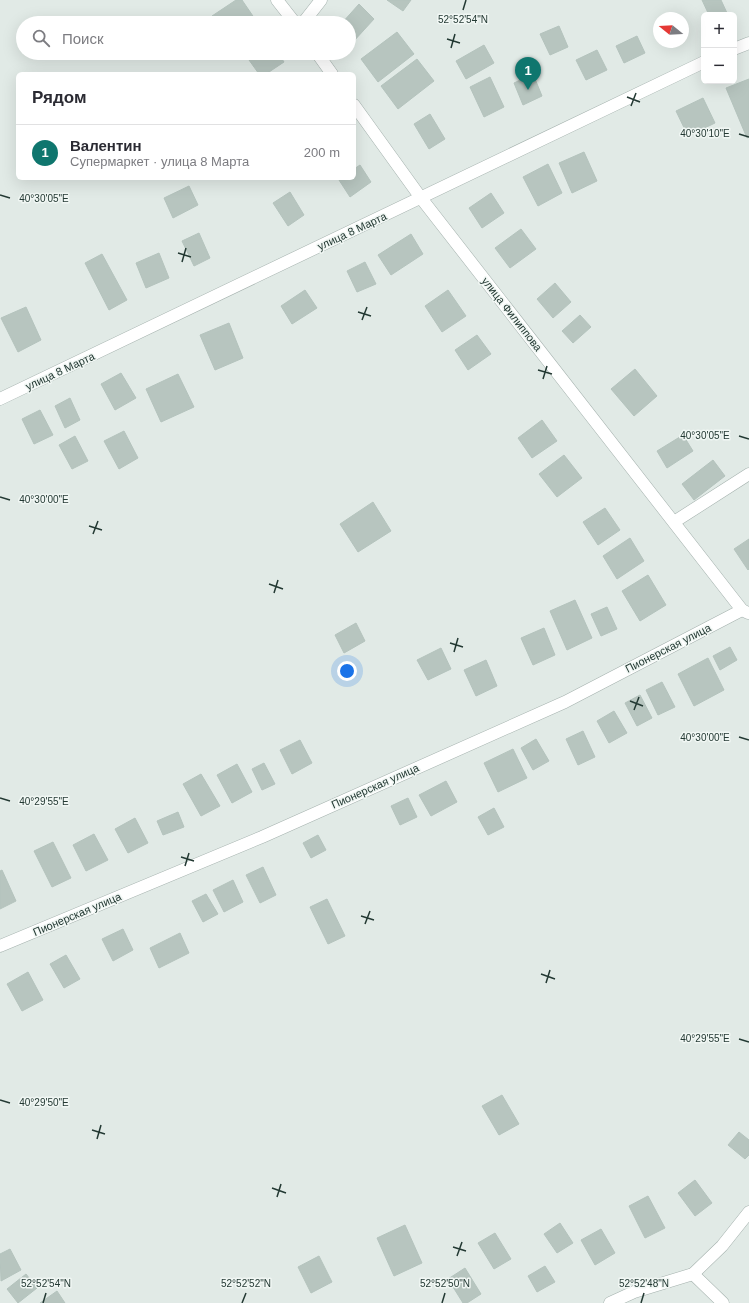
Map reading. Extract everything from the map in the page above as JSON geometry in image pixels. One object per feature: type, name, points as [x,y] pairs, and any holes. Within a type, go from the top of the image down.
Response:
[{"type":"street","points":[[277,0],[290,16]]},
{"type":"street","points":[[309,16],[321,0]]},
{"type":"street","points":[[736,48],[749,43]]},
{"type":"street","points":[[321,60],[330,72]]},
{"type":"street","name":"улица 8 Марта","points":[[0,399],[421,198],[450,182],[701,63]]},
{"type":"street","name":"улица Филиппова","points":[[356,108],[421,198],[746,612]]},
{"type":"street","points":[[674,522],[749,474]]},
{"type":"street","name":"Пионерская улица","points":[[0,946],[262,837],[564,702],[746,612]]},
{"type":"street","points":[[610,1303],[634,1292],[693,1274],[722,1246],[749,1212]]},
{"type":"street","points":[[693,1274],[723,1303]]},
{"type":"building","points":[[236,0],[242,0],[253,16],[212,16]]},
{"type":"building","points":[[387,0],[411,0],[403,11]]},
{"type":"building","points":[[702,0],[721,0],[727,12],[708,12]]},
{"type":"building","points":[[359,4],[374,19],[356,39],[356,16],[348,16]]},
{"type":"building","points":[[559,26],[568,47],[550,55],[540,34]]},
{"type":"building","points":[[397,32],[414,54],[378,82],[361,59]]},
{"type":"building","points":[[637,36],[645,53],[624,63],[616,46]]},
{"type":"building","points":[[484,45],[494,63],[466,79],[456,61]]},
{"type":"building","points":[[597,50],[607,70],[586,80],[576,60]]},
{"type":"building","points":[[417,59],[434,81],[398,109],[381,86]]},
{"type":"building","points":[[249,60],[283,60],[284,62],[269,72],[258,72]]},
{"type":"building","points":[[533,74],[542,96],[523,105],[514,83]]},
{"type":"building","points":[[490,77],[504,107],[484,117],[470,87]]},
{"type":"building","points":[[749,79],[749,137],[747,138],[726,88]]},
{"type":"building","points":[[703,98],[715,123],[688,136],[676,111]]},
{"type":"building","points":[[430,114],[445,139],[429,149],[414,124]]},
{"type":"building","points":[[584,152],[597,181],[572,193],[559,163]]},
{"type":"building","points":[[548,164],[562,193],[538,206],[523,177]]},
{"type":"building","points":[[360,165],[371,182],[350,197],[339,180],[356,180],[356,168]]},
{"type":"building","points":[[189,186],[198,205],[173,218],[164,198]]},
{"type":"building","points":[[290,192],[304,215],[288,226],[273,203]]},
{"type":"building","points":[[491,193],[504,213],[482,228],[469,208]]},
{"type":"building","points":[[521,229],[536,249],[510,268],[495,248]]},
{"type":"building","points":[[199,233],[210,258],[194,266],[182,241]]},
{"type":"building","points":[[411,234],[423,254],[391,275],[378,255]]},
{"type":"building","points":[[159,253],[169,278],[146,288],[136,263]]},
{"type":"building","points":[[102,254],[127,300],[109,310],[85,263]]},
{"type":"building","points":[[365,262],[376,284],[357,292],[347,271]]},
{"type":"building","points":[[555,283],[571,302],[553,318],[537,299]]},
{"type":"building","points":[[305,290],[317,308],[292,324],[281,306]]},
{"type":"building","points":[[448,290],[466,316],[442,332],[425,306]]},
{"type":"building","points":[[26,307],[41,340],[18,352],[1,318]]},
{"type":"building","points":[[580,315],[591,327],[573,343],[562,331]]},
{"type":"building","points":[[229,323],[243,358],[215,370],[200,335]]},
{"type":"building","points":[[477,335],[491,354],[468,370],[455,350]]},
{"type":"building","points":[[635,369],[657,396],[634,416],[611,389]]},
{"type":"building","points":[[121,373],[136,398],[115,410],[101,384]]},
{"type":"building","points":[[178,374],[194,407],[161,422],[146,389]]},
{"type":"building","points":[[70,398],[80,420],[65,428],[55,406]]},
{"type":"building","points":[[40,410],[53,435],[34,444],[22,419]]},
{"type":"building","points":[[542,420],[557,441],[532,458],[518,438]]},
{"type":"building","points":[[124,431],[138,458],[119,469],[104,441]]},
{"type":"building","points":[[683,435],[693,451],[667,468],[657,451]]},
{"type":"building","points":[[75,436],[88,461],[72,469],[59,445]]},
{"type":"building","points":[[564,455],[582,478],[557,497],[539,474]]},
{"type":"building","points":[[713,460],[725,476],[694,500],[682,484]]},
{"type":"building","points":[[373,502],[391,531],[358,552],[340,524]]},
{"type":"building","points":[[605,508],[620,530],[598,545],[583,522]]},
{"type":"building","points":[[630,538],[644,561],[617,579],[603,556]]},
{"type":"building","points":[[749,539],[749,569],[748,570],[734,549]]},
{"type":"building","points":[[648,575],[666,605],[640,621],[622,591]]},
{"type":"building","points":[[575,600],[592,638],[567,650],[550,611]]},
{"type":"building","points":[[607,607],[617,629],[601,636],[591,614]]},
{"type":"building","points":[[356,623],[365,641],[344,653],[335,635]]},
{"type":"building","points":[[544,628],[555,655],[533,665],[521,638]]},
{"type":"building","points":[[730,647],[737,660],[720,670],[713,656]]},
{"type":"building","points":[[441,648],[451,669],[428,680],[417,660]]},
{"type":"building","points":[[708,658],[724,690],[694,706],[678,674]]},
{"type":"building","points":[[486,660],[497,686],[476,696],[464,670]]},
{"type":"building","points":[[662,682],[675,707],[658,715],[646,690]]},
{"type":"building","points":[[640,695],[652,718],[637,726],[625,703]]},
{"type":"building","points":[[614,711],[627,733],[609,743],[597,721]]},
{"type":"building","points":[[583,731],[595,757],[578,765],[566,739]]},
{"type":"building","points":[[536,739],[549,761],[533,770],[521,748]]},
{"type":"building","points":[[300,740],[312,763],[292,774],[280,750]]},
{"type":"building","points":[[513,749],[527,778],[498,792],[484,763]]},
{"type":"building","points":[[264,763],[275,784],[262,790],[252,769]]},
{"type":"building","points":[[237,764],[252,792],[232,803],[217,775]]},
{"type":"building","points":[[201,774],[220,806],[201,816],[183,784]]},
{"type":"building","points":[[446,781],[457,802],[431,816],[419,795]]},
{"type":"building","points":[[408,798],[417,817],[400,825],[391,806]]},
{"type":"building","points":[[494,808],[504,827],[488,835],[478,817]]},
{"type":"building","points":[[178,812],[184,827],[163,835],[157,821]]},
{"type":"building","points":[[135,818],[148,843],[128,853],[115,829]]},
{"type":"building","points":[[94,834],[108,860],[86,871],[73,845]]},
{"type":"building","points":[[318,835],[326,850],[311,858],[303,843]]},
{"type":"building","points":[[53,842],[71,878],[52,887],[34,851]]},
{"type":"building","points":[[263,867],[276,895],[260,903],[246,875]]},
{"type":"building","points":[[2,870],[16,901],[0,909],[0,871]]},
{"type":"building","points":[[233,880],[243,902],[224,912],[213,890]]},
{"type":"building","points":[[206,894],[218,914],[203,922],[192,901]]},
{"type":"building","points":[[327,899],[345,936],[328,944],[310,907]]},
{"type":"building","points":[[123,929],[133,950],[113,961],[102,939]]},
{"type":"building","points":[[180,933],[189,953],[159,968],[150,948]]},
{"type":"building","points":[[66,955],[80,979],[64,988],[50,964]]},
{"type":"building","points":[[28,972],[43,1000],[22,1011],[7,984]]},
{"type":"building","points":[[502,1095],[519,1124],[499,1135],[482,1106]]},
{"type":"building","points":[[739,1132],[749,1140],[749,1155],[745,1159],[728,1145]]},
{"type":"building","points":[[695,1180],[712,1203],[695,1216],[678,1193]]},
{"type":"building","points":[[648,1196],[665,1228],[645,1238],[629,1206]]},
{"type":"building","points":[[560,1223],[573,1243],[557,1253],[544,1234]]},
{"type":"building","points":[[405,1225],[422,1263],[394,1276],[377,1238]]},
{"type":"building","points":[[601,1229],[615,1253],[595,1265],[581,1240]]},
{"type":"building","points":[[495,1233],[511,1259],[494,1269],[478,1243]]},
{"type":"building","points":[[10,1249],[21,1270],[1,1281],[0,1254]]},
{"type":"building","points":[[319,1256],[332,1282],[311,1293],[298,1267]]},
{"type":"building","points":[[545,1266],[555,1282],[537,1292],[528,1276]]},
{"type":"building","points":[[465,1268],[481,1294],[467,1303],[463,1303],[448,1279]]},
{"type":"building","points":[[26,1274],[37,1288],[18,1303],[7,1289]]},
{"type":"building","points":[[57,1291],[65,1303],[40,1303]]},
{"type":"place","name":"Валентин","points":[[528,90]]}]
